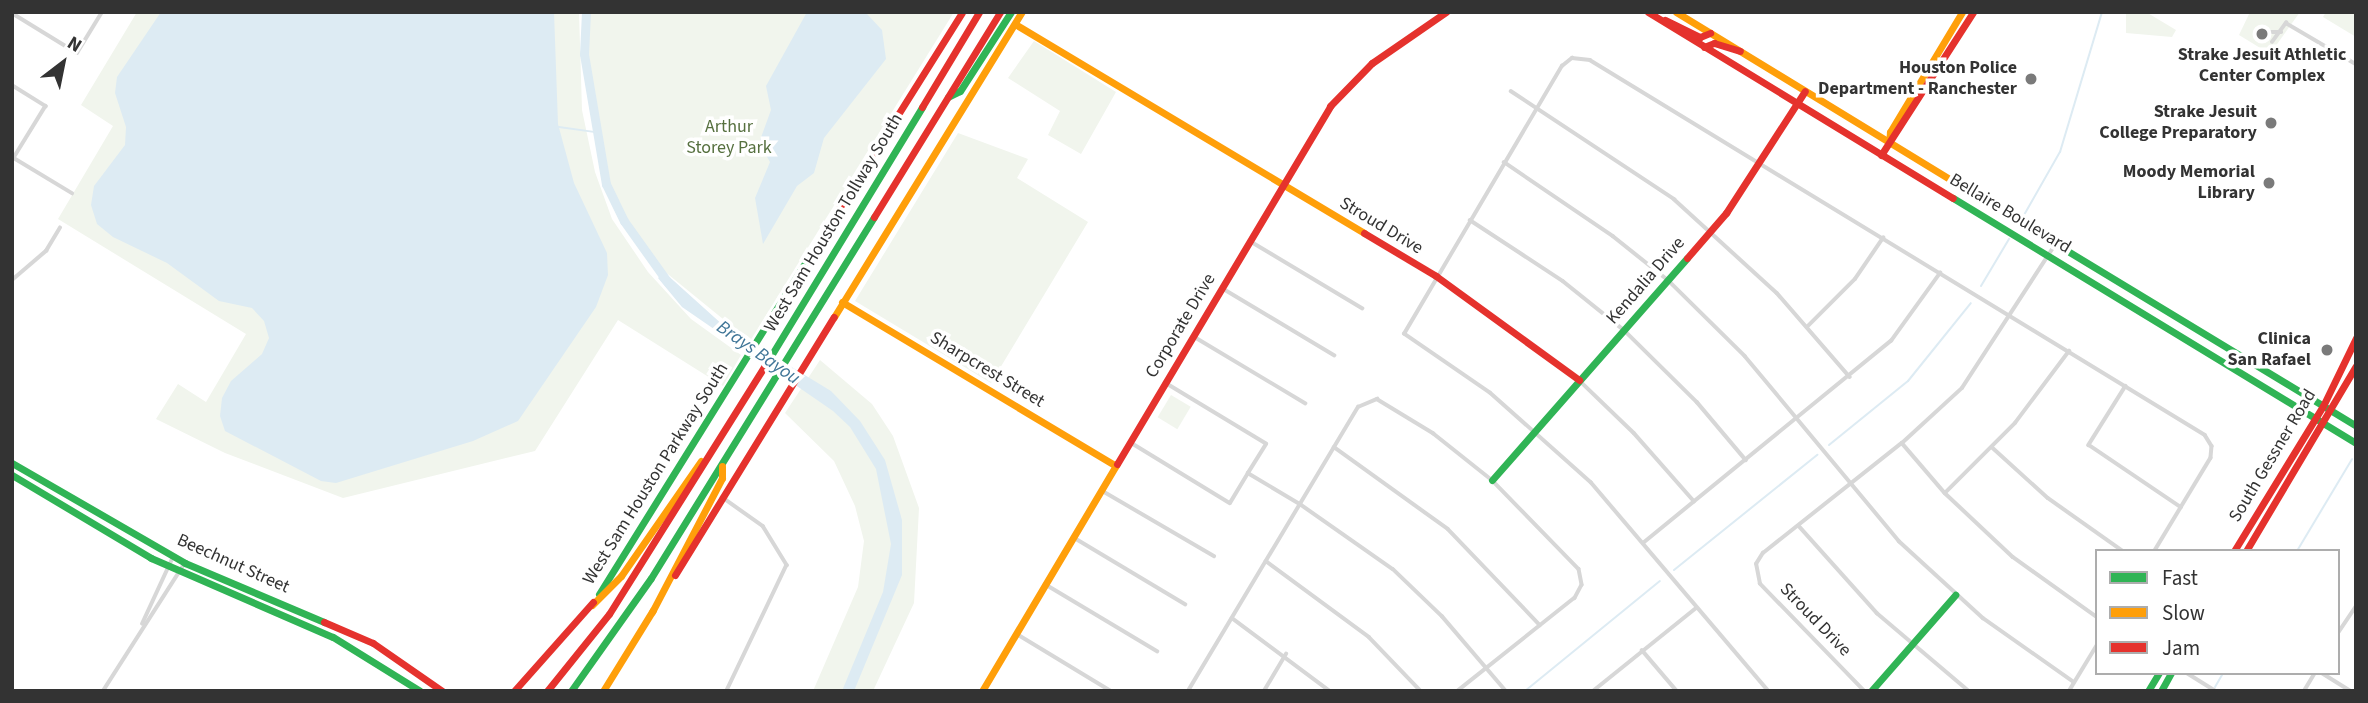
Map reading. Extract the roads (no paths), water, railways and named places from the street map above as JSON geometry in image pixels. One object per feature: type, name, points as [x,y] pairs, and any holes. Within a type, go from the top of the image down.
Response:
[{"type":"main road","name":"West Sam Houston Parkway South","points":[[514,691],[592,605],[962,12]]},
{"type":"main road","name":"West Sam Houston Tollway South","points":[[547,691],[609,614],[778,346],[978,12]]},
{"type":"main road","name":"West Sam Houston Tollway South","points":[[570,691],[637,601],[1000,12]]},
{"type":"main road","points":[[948,97],[960,91],[1011,12]]},
{"type":"main road","points":[[603,691],[1022,12]]},
{"type":"main road","name":"Corporate Drive","points":[[982,691],[1330,106],[1351,82],[1446,12]]},
{"type":"main road","name":"Bellaire Boulevard","points":[[1676,12],[2356,426]]},
{"type":"main road","points":[[1881,155],[1962,12]]},
{"type":"main road","points":[[1914,100],[1938,71],[1973,12]]},
{"type":"main road","points":[[1651,14],[1700,37],[1710,33]]},
{"type":"main road","name":"Bellaire Boulevard","points":[[1651,14],[2356,443]]},
{"type":"main road","name":"Stroud Drive","points":[[1015,24],[1436,276],[1580,380]]},
{"type":"main road","points":[[1704,47],[1714,43],[1740,51]]},
{"type":"main road","points":[[1930,66],[1938,71]]},
{"type":"main road","name":"Kendalia Drive","points":[[1493,480],[1712,231],[1760,164],[1805,91]]},
{"type":"main road","points":[[2123,301],[2130,289]]},
{"type":"main road","name":"Sharpcrest Street","points":[[842,302],[1116,466]]},
{"type":"main road","points":[[2203,349],[2210,337]]},
{"type":"main road","name":"South Gessner Road","points":[[2235,549],[2323,406],[2356,338]]},
{"type":"main road","name":"South Gessner Road","points":[[2247,549],[2356,366]]},
{"type":"main road","points":[[592,605],[621,576],[689,472],[709,453]]},
{"type":"main road","name":"Beechnut Street","points":[[12,463],[185,563],[360,636],[400,658],[442,691]]},
{"type":"main road","points":[[652,612],[722,478],[722,464]]},
{"type":"main road","name":"Beechnut Street","points":[[12,475],[168,567],[354,647],[420,691]]},
{"type":"main road","points":[[74,511],[80,502]]},
{"type":"main road","points":[[2263,502],[2273,507]]},
{"type":"main road","points":[[1871,691],[1955,595]]},
{"type":"main road","points":[[279,613],[282,603]]},
{"type":"main road","points":[[354,647],[360,636]]},
{"type":"main road","points":[[2148,691],[2158,675]]},
{"type":"main road","points":[[2161,691],[2171,675]]},
{"type":"street","points":[[12,13],[77,53],[102,12]]},
{"type":"street","points":[[2273,41],[2286,23],[2356,64]]},
{"type":"street","points":[[2266,32],[2281,32]]},
{"type":"street","points":[[1768,691],[1695,609],[1643,543],[1535,430],[1404,334],[1562,66],[1572,58],[1590,60],[2201,432],[2211,446],[2211,458],[2156,549]]},
{"type":"street","points":[[12,85],[46,106],[13,157],[72,193]]},
{"type":"street","points":[[1511,91],[1538,106],[1674,199],[1712,231],[1808,326],[1850,377]]},
{"type":"street","points":[[1504,162],[1613,236],[1668,281],[1745,356],[1899,541],[1955,595],[2074,682]]},
{"type":"street","points":[[1470,220],[1563,281],[1624,330],[1697,402],[1746,460]]},
{"type":"street","points":[[12,279],[46,251],[60,228]]},
{"type":"street","points":[[1808,326],[1855,279],[1883,238]]},
{"type":"street","points":[[1250,241],[1362,308]]},
{"type":"street","points":[[1969,691],[1912,645],[1840,575],[1799,526],[1902,443],[1962,388],[2056,243]]},
{"type":"street","points":[[1643,543],[1891,341],[1940,273]]},
{"type":"street","points":[[1222,288],[1334,355]]},
{"type":"street","points":[[1193,336],[1305,403]]},
{"type":"street","points":[[1945,493],[1992,448],[2045,388],[2069,351]]},
{"type":"street","name":"Stroud Drive","points":[[1580,380],[1634,433],[1694,502]]},
{"type":"street","points":[[1130,442],[1230,503],[1266,444],[1165,383]]},
{"type":"street","points":[[2126,386],[2089,445],[2182,507]]},
{"type":"street","points":[[1188,691],[1358,407],[1371,399],[1388,402],[1493,480],[1579,569],[1582,585],[1575,598],[1458,691]]},
{"type":"street","points":[[1902,443],[1945,493],[2025,567],[2095,616]]},
{"type":"street","points":[[1334,447],[1448,529],[1540,625]]},
{"type":"street","points":[[1992,448],[2048,498],[2120,549]]},
{"type":"street","points":[[1248,473],[1300,504],[1393,569],[1487,667],[1506,691]]},
{"type":"street","points":[[1101,490],[1213,556]]},
{"type":"street","points":[[722,497],[762,526],[787,565],[727,691]]},
{"type":"street","name":"Stroud Drive","points":[[1799,526],[1756,564],[1760,584],[1864,691]]},
{"type":"street","points":[[1073,537],[1185,604]]},
{"type":"street","points":[[140,629],[173,557]]},
{"type":"street","points":[[1266,561],[1369,637],[1421,691]]},
{"type":"street","points":[[103,691],[140,629],[185,563]]},
{"type":"street","points":[[1045,584],[1157,651]]},
{"type":"street","points":[[1593,691],[1695,609]]},
{"type":"street","points":[[2340,630],[2355,609]]},
{"type":"street","points":[[1232,618],[1286,654],[1330,691]]},
{"type":"street","points":[[1016,633],[1111,691]]},
{"type":"street","points":[[2069,691],[2095,648]]},
{"type":"street","points":[[1642,650],[1677,691]]},
{"type":"street","points":[[1264,691],[1286,654]]},
{"type":"street","points":[[2190,675],[2216,691]]},
{"type":"street","points":[[2304,691],[2314,675]]},
{"type":"street","points":[[2325,675],[2351,691]]},
{"type":"water","points":[[161,12],[554,12],[558,124],[574,183],[607,253],[608,275],[596,307],[518,421],[473,441],[336,483],[321,481],[225,431],[220,416],[222,398],[231,381],[262,354],[269,338],[264,321],[252,308],[219,301],[167,263],[113,237],[97,224],[91,205],[94,186],[125,145],[126,127],[115,93],[117,77]]},
{"type":"water","points":[[807,12],[867,14],[882,30],[886,59],[824,138],[814,173],[797,186],[763,244],[755,198],[770,162],[759,143],[771,110],[766,86]]},
{"type":"water","points":[[664,272],[724,326],[831,391],[860,421],[885,460],[902,520],[902,575],[854,691],[842,691],[883,592],[891,544],[876,469],[850,427],[833,411],[682,307],[658,278]]},
{"type":"waterway","name":"Brays Bayou","points":[[586,12],[584,54],[606,184],[624,221],[669,284]]},
{"type":"waterway","points":[[2024,215],[2060,152],[2102,12]]},
{"type":"waterway","points":[[559,127],[594,132]]},
{"type":"waterway","points":[[1981,286],[2009,239]]},
{"type":"waterway","points":[[1829,445],[1908,381],[1971,303]]},
{"type":"waterway","points":[[1674,570],[1817,455]]},
{"type":"waterway","points":[[2298,549],[2352,459]]},
{"type":"waterway","points":[[1525,691],[1660,581]]},
{"type":"waterway","points":[[2215,687],[2222,675]]},
{"type":"place","name":"Strake Jesuit Athletic Center Complex","points":[[2262,34]]},
{"type":"place","name":"Houston Police Department - Ranchester","points":[[2031,79]]},
{"type":"place","name":"Strake Jesuit College Preparatory","points":[[2271,123]]},
{"type":"place","name":"Moody Memorial Library","points":[[2269,183]]},
{"type":"place","name":"Clinica San Rafael","points":[[2327,350]]},
{"type":"park label","name":"Arthur Storey Park","points":[[729,138]]}]
